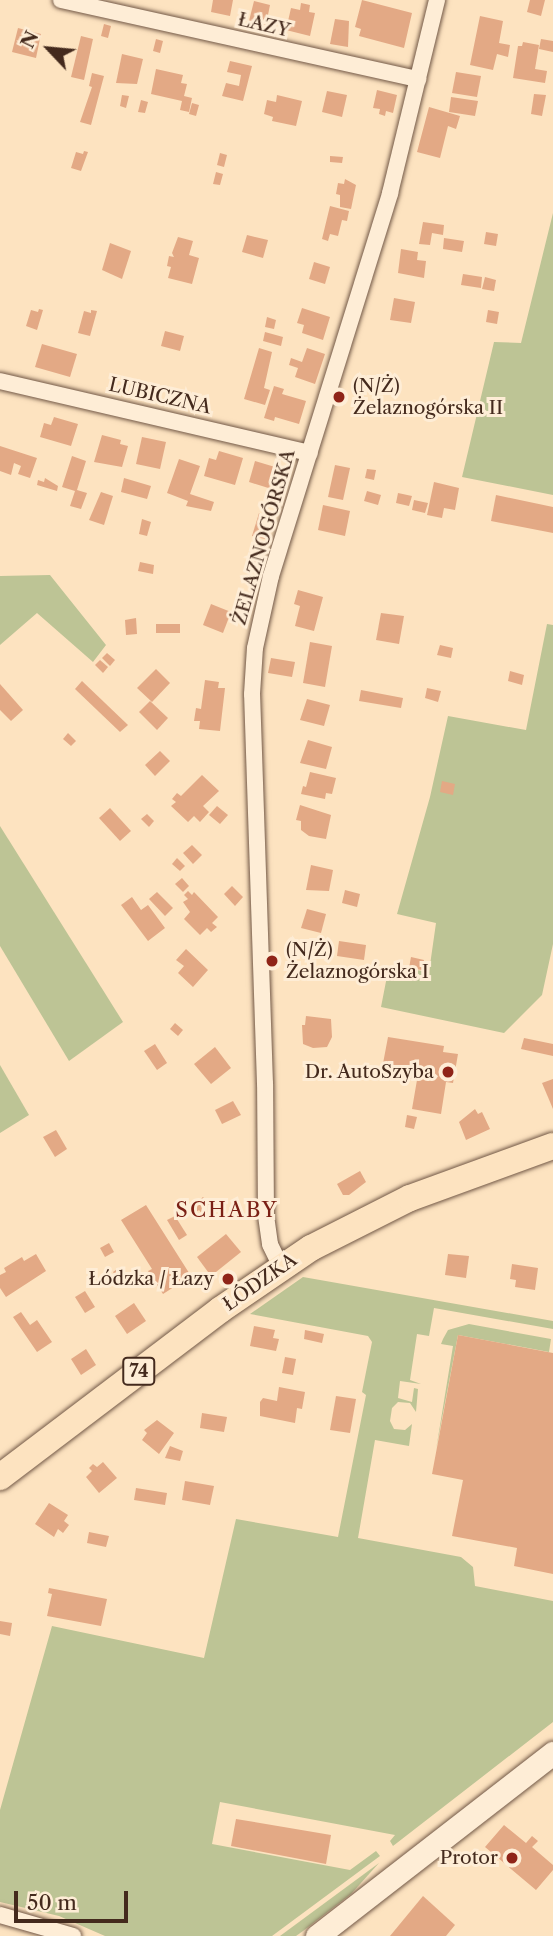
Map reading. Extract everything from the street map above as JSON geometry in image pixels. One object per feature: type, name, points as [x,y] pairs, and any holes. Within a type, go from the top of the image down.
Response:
[{"type":"main road","name":"ŁÓDZKA","points":[[0,1477],[281,1267],[340,1232],[410,1198],[553,1146]]},
{"type":"street","name":"ŁAZY","points":[[61,0],[418,79]]},
{"type":"street","name":"ŻELAZNOGÓRSKA","points":[[281,1267],[270,1244],[266,1216],[265,1084],[252,694],[264,602],[376,242],[437,0]]},
{"type":"street","name":"LUBICZNA","points":[[0,381],[310,453]]},
{"type":"street","points":[[317,1936],[553,1753]]},
{"type":"street","points":[[0,1915],[73,1936]]},
{"type":"green space","points":[[553,213],[553,495],[462,477],[494,342],[521,343]]},
{"type":"green space","points":[[50,575],[106,645],[93,662],[37,613],[0,645],[0,576]]},
{"type":"green space","points":[[547,624],[553,625],[553,944],[542,995],[504,1033],[381,1007],[389,966],[429,972],[436,923],[397,914],[430,797],[448,716],[526,730]]},
{"type":"green space","points":[[0,826],[123,1022],[69,1061],[0,946]]},
{"type":"green space","points":[[0,1065],[29,1115],[0,1133]]},
{"type":"green space","points":[[303,1277],[553,1321],[553,1329],[434,1308],[429,1336],[417,1334],[410,1380],[421,1384],[400,1381],[398,1398],[412,1402],[414,1388],[418,1389],[416,1412],[410,1403],[398,1402],[392,1408],[390,1421],[394,1429],[405,1430],[412,1424],[409,1446],[375,1440],[358,1538],[461,1557],[473,1567],[475,1586],[553,1601],[553,1722],[393,1846],[390,1841],[395,1835],[220,1802],[212,1844],[350,1870],[376,1851],[380,1856],[272,1936],[105,1936],[59,1916],[0,1902],[0,1810],[52,1626],[204,1658],[236,1519],[338,1537],[366,1395],[362,1392],[372,1342],[368,1336],[250,1314]]},
{"type":"green space","points":[[469,1324],[551,1339],[549,1352],[458,1335],[436,1450],[453,1346],[441,1344],[448,1330]]},
{"type":"green space","points":[[379,1863],[351,1894],[303,1931],[296,1936],[280,1936]]},
{"type":"building","points":[[213,0],[233,0],[230,16],[211,12]]},
{"type":"building","points":[[362,0],[412,13],[404,48],[359,36],[361,29],[355,27]]},
{"type":"building","points":[[530,0],[545,0],[541,16],[527,12]]},
{"type":"building","points":[[254,1],[270,5],[266,25],[249,21]]},
{"type":"building","points":[[301,3],[310,5],[309,12],[315,13],[310,36],[286,30],[291,8],[300,10]]},
{"type":"building","points":[[480,16],[503,21],[499,43],[510,45],[508,57],[497,54],[493,70],[470,65]]},
{"type":"building","points":[[335,19],[349,21],[348,47],[330,44]]},
{"type":"building","points":[[104,24],[111,26],[108,38],[101,36]]},
{"type":"building","points":[[18,28],[41,34],[36,58],[12,52]]},
{"type":"building","points":[[81,36],[93,39],[84,80],[71,77]]},
{"type":"building","points":[[156,39],[163,41],[160,53],[153,51]]},
{"type":"building","points":[[541,39],[553,41],[553,52],[539,49]]},
{"type":"building","points":[[523,42],[539,45],[535,69],[547,71],[545,83],[513,78],[518,46],[522,46]]},
{"type":"building","points":[[122,54],[143,59],[137,84],[116,83]]},
{"type":"building","points":[[230,61],[252,66],[243,101],[222,96],[226,83],[239,86],[241,75],[227,72]]},
{"type":"building","points":[[156,69],[183,75],[181,83],[187,84],[184,96],[192,98],[189,112],[180,110],[182,101],[151,94]]},
{"type":"building","points":[[456,72],[481,76],[477,97],[452,93]]},
{"type":"building","points":[[92,73],[104,76],[91,125],[80,122],[92,87],[89,86]]},
{"type":"building","points":[[377,90],[397,95],[393,113],[386,111],[385,116],[379,114],[380,109],[373,108]]},
{"type":"building","points":[[327,91],[347,95],[342,117],[322,112]]},
{"type":"building","points":[[534,94],[546,95],[542,116],[531,114]]},
{"type":"building","points":[[122,95],[129,96],[126,108],[120,106]]},
{"type":"building","points":[[277,95],[302,101],[296,126],[272,121],[273,117],[264,114],[267,100],[276,102]]},
{"type":"building","points":[[451,97],[478,101],[475,116],[449,112]]},
{"type":"building","points":[[141,100],[148,102],[145,113],[138,112]]},
{"type":"building","points":[[192,103],[199,105],[196,116],[189,114]]},
{"type":"building","points":[[429,107],[460,116],[456,129],[448,126],[440,158],[417,152]]},
{"type":"building","points":[[84,151],[88,152],[81,171],[71,168],[76,152],[83,154]]},
{"type":"building","points":[[220,153],[227,155],[224,167],[217,165]]},
{"type":"building","points":[[330,156],[343,157],[342,163],[330,162]]},
{"type":"building","points":[[216,172],[223,174],[220,185],[213,184]]},
{"type":"building","points":[[345,179],[356,185],[351,209],[340,207],[340,195],[336,194],[338,183],[344,184]]},
{"type":"building","points":[[330,206],[349,211],[347,221],[342,220],[338,236],[330,234],[328,241],[322,239]]},
{"type":"building","points":[[423,222],[444,225],[443,235],[432,233],[430,245],[419,244]]},
{"type":"building","points":[[486,232],[498,234],[496,246],[484,244]]},
{"type":"building","points":[[247,235],[268,240],[263,258],[242,252]]},
{"type":"building","points":[[178,237],[193,241],[189,255],[199,258],[192,284],[168,278],[171,267],[167,266],[169,256],[174,257],[172,253]]},
{"type":"building","points":[[444,238],[464,241],[462,252],[443,249]]},
{"type":"building","points":[[110,243],[131,251],[122,279],[102,270]]},
{"type":"building","points":[[401,249],[418,252],[417,260],[426,261],[424,278],[398,273]]},
{"type":"building","points":[[314,262],[330,267],[325,284],[309,279]]},
{"type":"building","points":[[463,274],[482,277],[481,288],[461,285]]},
{"type":"building","points":[[485,277],[496,280],[494,291],[482,289]]},
{"type":"building","points":[[394,298],[415,302],[411,323],[390,320]]},
{"type":"building","points":[[302,308],[330,317],[323,340],[302,333],[304,325],[297,323]]},
{"type":"building","points":[[39,309],[43,310],[37,330],[26,326],[31,310],[38,312]]},
{"type":"building","points":[[91,310],[97,311],[90,336],[78,333],[84,311],[91,313]]},
{"type":"building","points":[[488,310],[499,312],[497,324],[486,322]]},
{"type":"building","points":[[267,317],[276,320],[274,329],[265,327]]},
{"type":"building","points":[[165,331],[184,336],[180,351],[161,346]]},
{"type":"building","points":[[265,332],[283,337],[281,346],[263,341]]},
{"type":"building","points":[[42,344],[77,354],[70,377],[35,367]]},
{"type":"building","points":[[259,348],[272,352],[264,388],[270,390],[265,405],[244,399]]},
{"type":"building","points":[[307,348],[325,354],[315,384],[295,377],[298,368],[289,365],[291,358],[302,362]]},
{"type":"building","points":[[274,386],[284,389],[282,394],[306,401],[299,424],[275,417],[274,421],[264,418]]},
{"type":"building","points":[[54,417],[78,424],[71,446],[40,437],[44,423],[51,425]]},
{"type":"building","points":[[102,435],[121,440],[120,444],[128,446],[122,467],[94,462]]},
{"type":"building","points":[[142,437],[166,442],[160,469],[136,464]]},
{"type":"building","points":[[0,446],[37,458],[30,478],[18,474],[21,466],[14,463],[11,475],[0,471]]},
{"type":"building","points":[[219,451],[243,458],[235,485],[204,476],[209,458],[216,460]]},
{"type":"building","points":[[72,456],[86,461],[77,490],[87,493],[81,509],[70,506],[75,491],[62,487]]},
{"type":"building","points":[[179,459],[200,466],[190,494],[214,502],[211,511],[186,506],[188,501],[167,493]]},
{"type":"building","points":[[255,461],[285,470],[278,491],[249,482]]},
{"type":"building","points":[[335,465],[350,468],[343,500],[328,497]]},
{"type":"building","points":[[367,469],[376,470],[374,480],[365,478]]},
{"type":"building","points":[[45,478],[58,486],[57,491],[37,485],[38,480],[44,482]]},
{"type":"building","points":[[124,478],[151,486],[147,499],[121,492]]},
{"type":"building","points":[[434,482],[459,488],[455,510],[444,508],[442,518],[427,515]]},
{"type":"building","points":[[367,491],[381,495],[378,505],[364,501]]},
{"type":"building","points":[[101,492],[113,496],[104,525],[89,520]]},
{"type":"building","points":[[398,493],[412,496],[409,506],[396,503]]},
{"type":"building","points":[[496,495],[553,507],[553,533],[491,521]]},
{"type":"building","points":[[414,500],[428,503],[425,513],[412,510]]},
{"type":"building","points":[[323,505],[350,511],[345,536],[318,530]]},
{"type":"building","points":[[259,513],[271,516],[265,539],[252,536]]},
{"type":"building","points":[[142,519],[151,522],[147,536],[139,534]]},
{"type":"building","points":[[250,552],[260,555],[256,566],[246,563]]},
{"type":"building","points":[[140,562],[154,565],[153,574],[138,571]]},
{"type":"building","points":[[298,590],[323,597],[314,631],[295,626],[300,606],[294,604]]},
{"type":"building","points":[[211,604],[231,612],[223,633],[203,625]]},
{"type":"building","points":[[381,613],[404,616],[399,644],[376,640]]},
{"type":"building","points":[[136,618],[137,634],[126,635],[125,620]]},
{"type":"building","points":[[156,624],[180,624],[180,633],[156,633]]},
{"type":"building","points":[[310,642],[332,646],[325,687],[303,683]]},
{"type":"building","points":[[440,645],[453,648],[451,658],[437,655]]},
{"type":"building","points":[[107,653],[115,660],[110,666],[102,658]]},
{"type":"building","points":[[271,658],[295,662],[292,677],[268,673]]},
{"type":"building","points":[[100,660],[108,667],[103,673],[95,665]]},
{"type":"building","points":[[156,669],[170,683],[152,702],[137,688]]},
{"type":"building","points":[[510,671],[524,675],[522,685],[508,681]]},
{"type":"building","points":[[205,680],[219,682],[218,688],[225,688],[220,731],[199,729],[200,721],[194,721],[196,708],[201,709]]},
{"type":"building","points":[[82,681],[128,725],[120,732],[75,689]]},
{"type":"building","points":[[0,684],[23,710],[11,721],[0,710]]},
{"type":"building","points":[[427,688],[441,691],[438,702],[425,698]]},
{"type":"building","points":[[361,690],[403,698],[401,708],[359,701]]},
{"type":"building","points":[[307,699],[330,705],[324,726],[300,720]]},
{"type":"building","points":[[150,701],[168,718],[157,730],[139,712]]},
{"type":"building","points":[[68,733],[76,741],[71,746],[63,739]]},
{"type":"building","points":[[308,740],[332,747],[326,769],[300,763]]},
{"type":"building","points":[[160,751],[170,761],[155,776],[145,765]]},
{"type":"building","points":[[310,772],[336,778],[332,794],[326,793],[325,799],[301,794]]},
{"type":"building","points":[[202,775],[219,791],[203,806],[209,812],[200,822],[194,816],[188,822],[171,806],[176,802],[172,799],[177,793],[181,796]]},
{"type":"building","points":[[442,781],[455,784],[453,795],[440,792]]},
{"type":"building","points":[[300,805],[331,815],[326,839],[309,836],[301,830],[301,821],[296,820]]},
{"type":"building","points":[[217,806],[228,815],[220,824],[209,815]]},
{"type":"building","points":[[110,808],[131,831],[120,841],[99,818]]},
{"type":"building","points":[[147,814],[154,821],[149,827],[141,819]]},
{"type":"building","points":[[192,845],[202,855],[193,864],[183,853]]},
{"type":"building","points":[[177,858],[185,866],[180,871],[172,864]]},
{"type":"building","points":[[311,865],[333,870],[329,891],[306,890]]},
{"type":"building","points":[[182,878],[189,886],[183,892],[175,884]]},
{"type":"building","points":[[232,886],[243,897],[235,906],[224,894]]},
{"type":"building","points":[[345,890],[360,894],[357,907],[342,903]]},
{"type":"building","points":[[188,891],[192,895],[194,892],[218,917],[212,923],[217,927],[211,932],[207,928],[200,935],[184,919],[190,912],[183,902],[188,899],[184,895]]},
{"type":"building","points":[[157,892],[173,908],[165,916],[149,899]]},
{"type":"building","points":[[132,897],[141,910],[148,905],[165,928],[148,941],[121,905]]},
{"type":"building","points":[[307,909],[326,914],[321,933],[301,928]]},
{"type":"building","points":[[339,941],[366,945],[364,960],[337,956]]},
{"type":"building","points":[[186,949],[208,970],[193,987],[178,973],[184,966],[176,960]]},
{"type":"building","points":[[411,957],[424,960],[422,970],[409,968]]},
{"type":"building","points":[[306,1016],[331,1019],[332,1037],[327,1047],[313,1048],[303,1044],[302,1025],[305,1025]]},
{"type":"building","points":[[175,1023],[183,1030],[178,1036],[170,1029]]},
{"type":"building","points":[[388,1037],[444,1046],[443,1052],[458,1054],[453,1083],[446,1082],[441,1114],[412,1109],[417,1080],[381,1074]]},
{"type":"building","points":[[524,1038],[553,1044],[553,1056],[521,1049]]},
{"type":"building","points":[[155,1044],[167,1063],[157,1070],[144,1051]]},
{"type":"building","points":[[215,1047],[231,1068],[211,1084],[194,1064]]},
{"type":"building","points":[[553,1079],[553,1109],[542,1083]]},
{"type":"building","points":[[233,1101],[241,1115],[222,1124],[215,1110]]},
{"type":"building","points":[[475,1109],[478,1114],[482,1112],[490,1129],[466,1140],[459,1122]]},
{"type":"building","points":[[407,1115],[417,1117],[414,1129],[405,1127]]},
{"type":"building","points":[[56,1130],[67,1149],[55,1157],[43,1137]]},
{"type":"building","points":[[360,1171],[366,1182],[349,1195],[343,1195],[337,1184]]},
{"type":"building","points":[[203,1197],[216,1206],[203,1215],[199,1210],[191,1216],[187,1210]]},
{"type":"building","points":[[146,1205],[191,1276],[163,1294],[148,1271],[152,1269],[121,1220]]},
{"type":"building","points":[[175,1216],[187,1235],[179,1240],[167,1220]]},
{"type":"building","points":[[226,1234],[241,1252],[211,1276],[197,1257]]},
{"type":"building","points":[[109,1243],[114,1252],[105,1257],[100,1248]]},
{"type":"building","points":[[36,1254],[46,1271],[6,1297],[0,1288],[0,1275],[6,1272],[4,1268],[22,1257],[24,1261]]},
{"type":"building","points":[[448,1254],[469,1256],[466,1278],[445,1275]]},
{"type":"building","points":[[512,1264],[538,1268],[535,1290],[515,1287],[516,1280],[510,1279]]},
{"type":"building","points":[[120,1267],[129,1280],[122,1285],[113,1272]]},
{"type":"building","points":[[85,1291],[95,1307],[85,1313],[75,1297]]},
{"type":"building","points":[[134,1303],[146,1321],[127,1334],[115,1316]]},
{"type":"building","points":[[21,1312],[30,1325],[37,1320],[52,1342],[37,1352],[13,1317]]},
{"type":"building","points":[[254,1326],[275,1330],[273,1338],[279,1339],[276,1351],[250,1346]]},
{"type":"building","points":[[305,1330],[324,1334],[322,1343],[304,1339]]},
{"type":"building","points":[[458,1335],[553,1353],[553,1574],[514,1566],[517,1548],[452,1536],[463,1480],[432,1474]]},
{"type":"building","points":[[86,1349],[96,1365],[81,1375],[71,1359]]},
{"type":"building","points":[[285,1357],[296,1359],[293,1375],[282,1373]]},
{"type":"building","points":[[279,1387],[305,1392],[302,1409],[297,1408],[295,1423],[260,1416],[260,1402],[263,1398],[277,1401]]},
{"type":"building","points":[[336,1396],[356,1399],[350,1433],[330,1430]]},
{"type":"building","points":[[202,1413],[227,1417],[224,1432],[200,1428]]},
{"type":"building","points":[[157,1420],[174,1433],[159,1454],[142,1440],[147,1433],[144,1430]]},
{"type":"building","points":[[170,1446],[183,1451],[180,1461],[165,1458]]},
{"type":"building","points":[[103,1462],[117,1478],[99,1493],[86,1477],[92,1471],[89,1468],[93,1464],[97,1467]]},
{"type":"building","points":[[185,1481],[214,1486],[210,1505],[182,1500]]},
{"type":"building","points":[[136,1488],[167,1493],[165,1505],[134,1500]]},
{"type":"building","points":[[49,1503],[68,1515],[64,1521],[69,1525],[63,1533],[58,1529],[54,1537],[35,1524]]},
{"type":"building","points":[[89,1532],[109,1536],[106,1547],[87,1543]]},
{"type":"building","points":[[49,1588],[107,1599],[101,1626],[47,1616],[52,1594],[48,1593]]},
{"type":"building","points":[[0,1621],[12,1623],[10,1636],[0,1634]]},
{"type":"building","points":[[236,1819],[331,1835],[326,1864],[231,1846]]},
{"type":"building","points":[[504,1825],[526,1843],[532,1836],[538,1841],[532,1847],[553,1865],[553,1870],[536,1890],[485,1847]]},
{"type":"building","points":[[423,1896],[455,1925],[446,1936],[390,1936]]},
{"type":"place","name":"(N/Ż) Żelaznogórska II","points":[[339,397]]},
{"type":"place","name":"(N/Ż) Żelaznogórska I","points":[[272,961]]},
{"type":"place","name":"Dr. AutoSzyba","points":[[448,1072]]},
{"type":"place","name":"Łódzka / Łazy","points":[[228,1279]]},
{"type":"place","name":"Protor","points":[[512,1858]]},
{"type":"district","name":"SCHABY","points":[[227,1210]]}]
